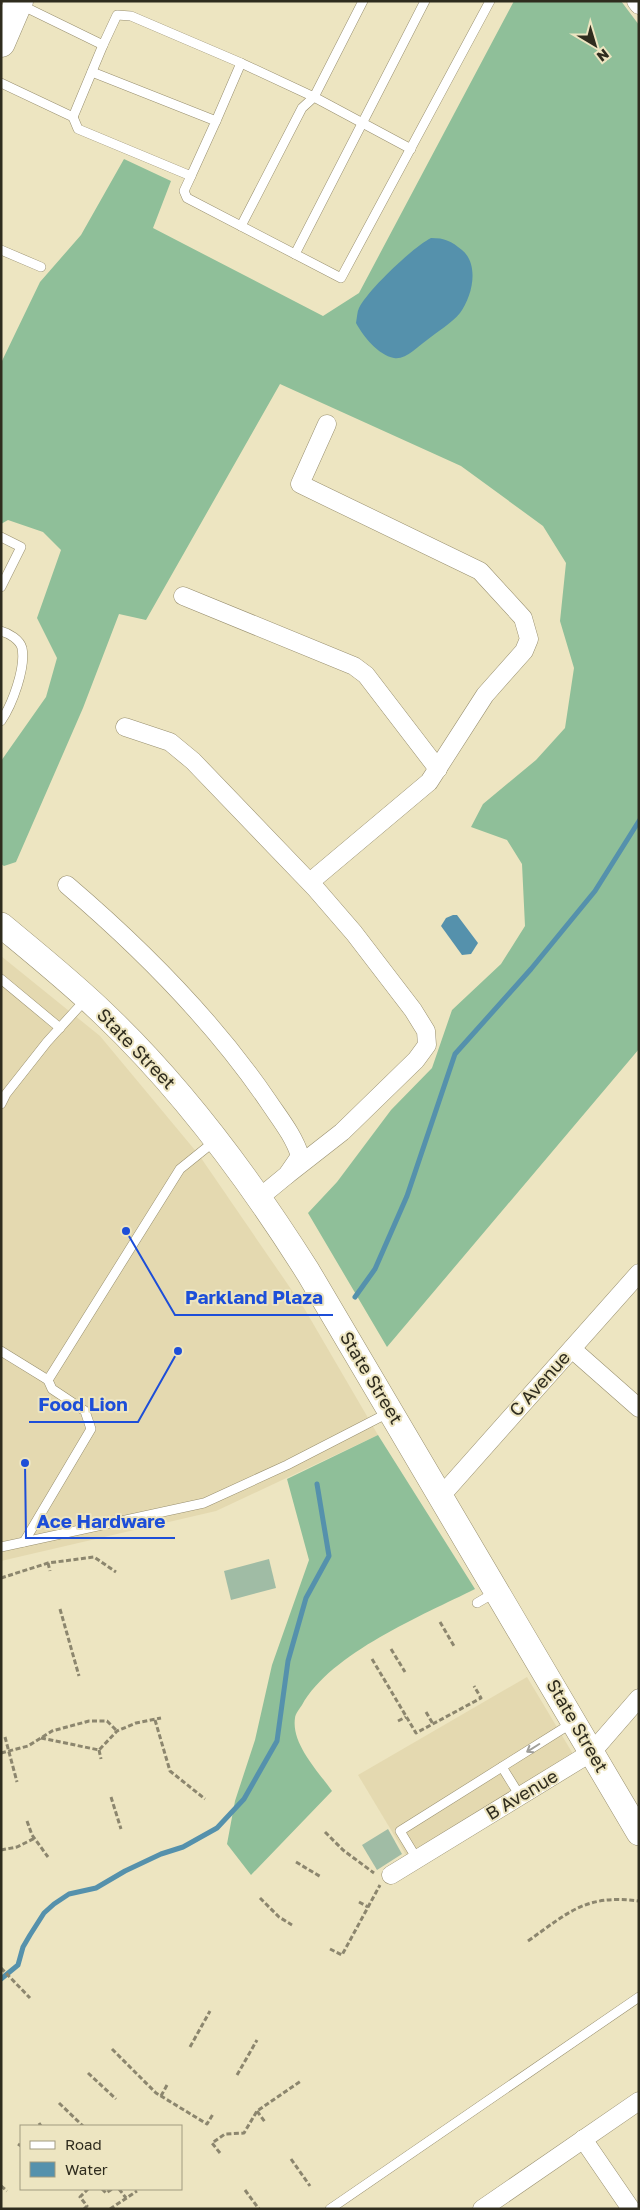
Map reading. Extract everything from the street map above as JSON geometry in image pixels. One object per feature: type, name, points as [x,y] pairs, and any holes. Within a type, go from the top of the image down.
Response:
[{"type":"main road","points":[[1,43],[18,3]]},
{"type":"main road","name":"State Street","points":[[1,925],[87,998],[175,1089],[259,1198],[308,1272],[441,1496],[487,1597],[574,1722],[639,1833]]},
{"type":"street","points":[[636,1],[639,5]]},
{"type":"street","points":[[310,882],[429,782],[485,696],[524,651],[529,639],[523,618],[480,571],[300,484],[327,424]]},
{"type":"street","points":[[183,596],[354,666],[366,675],[438,769]]},
{"type":"street","points":[[125,727],[170,742],[193,761],[310,882],[354,934],[413,1010],[426,1031],[427,1046],[416,1060],[342,1132],[259,1198]]},
{"type":"street","points":[[67,884],[161,970],[212,1027],[252,1079],[296,1143],[300,1156],[287,1175]]},
{"type":"street","name":"C Avenue","points":[[441,1496],[639,1273]]},
{"type":"street","points":[[572,1349],[639,1408]]},
{"type":"street","name":"B Avenue","points":[[390,1875],[592,1752],[639,1698]]},
{"type":"street","points":[[482,2209],[639,2101]]},
{"type":"street","points":[[583,2139],[630,2209]]},
{"type":"lane","points":[[241,226],[302,108],[314,97],[363,1]]},
{"type":"lane","points":[[295,254],[425,1]]},
{"type":"lane","points":[[241,63],[184,191],[187,198],[342,278],[490,1]]},
{"type":"lane","points":[[18,3],[103,45]]},
{"type":"lane","points":[[73,117],[117,15],[131,16],[241,63],[314,97],[411,149]]},
{"type":"lane","points":[[92,72],[216,121]]},
{"type":"lane","points":[[1,83],[73,117],[78,129],[191,176]]},
{"type":"lane","points":[[1,250],[41,267]]},
{"type":"lane","points":[[1,537],[21,547],[1,587]]},
{"type":"lane","points":[[1,631],[17,640],[22,647],[22,659],[13,695],[1,721]]},
{"type":"lane","points":[[1,979],[60,1028]]},
{"type":"lane","points":[[1,1104],[6,1094],[87,998]]},
{"type":"lane","points":[[48,1380],[180,1169],[216,1140]]},
{"type":"lane","points":[[1,1351],[48,1380],[52,1389],[85,1411],[91,1429],[24,1542]]},
{"type":"lane","points":[[1,1547],[204,1503],[287,1465],[391,1412]]},
{"type":"lane","points":[[417,1859],[400,1831],[574,1722]]},
{"type":"lane","points":[[502,1767],[520,1796]]},
{"type":"lane","points":[[330,2209],[639,1997]]},
{"type":"lane","points":[[630,2209],[639,2203]]},
{"type":"path","points":[[1,1578],[48,1563],[94,1557],[116,1572]]},
{"type":"path","points":[[48,1563],[50,1571]]},
{"type":"path","points":[[60,1609],[79,1676]]},
{"type":"path","points":[[440,1622],[454,1646]]},
{"type":"path","points":[[391,1649],[405,1672]]},
{"type":"path","points":[[372,1659],[416,1733],[481,1698],[474,1686]]},
{"type":"path","points":[[426,1712],[432,1724]]},
{"type":"path","points":[[398,1721],[406,1717]]},
{"type":"path","points":[[99,1750],[117,1730],[136,1723],[161,1718]]},
{"type":"path","points":[[1,1754],[28,1746],[52,1731],[95,1720],[106,1721],[117,1730]]},
{"type":"path","points":[[155,1720],[170,1771],[205,1799]]},
{"type":"path","points":[[4,1737],[17,1782]]},
{"type":"path","points":[[40,1738],[99,1750]]},
{"type":"path","points":[[99,1750],[101,1759]]},
{"type":"path","points":[[111,1797],[120,1829]]},
{"type":"path","points":[[27,1821],[35,1838],[48,1857]]},
{"type":"path","points":[[325,1832],[343,1850],[373,1871],[380,1885],[342,1955],[330,1949]]},
{"type":"path","points":[[1,1850],[17,1847],[35,1838]]},
{"type":"path","points":[[296,1862],[321,1877]]},
{"type":"path","points":[[260,1898],[279,1917],[292,1925]]},
{"type":"path","points":[[528,1941],[585,1903],[606,1898],[639,1901]]},
{"type":"path","points":[[359,1902],[368,1907]]},
{"type":"path","points":[[1,1968],[30,1998]]},
{"type":"path","points":[[190,2046],[210,2012]]},
{"type":"path","points":[[237,2075],[257,2040]]},
{"type":"path","points":[[112,2049],[161,2096],[207,2124],[213,2114]]},
{"type":"path","points":[[88,2073],[116,2100]]},
{"type":"path","points":[[220,2153],[212,2143],[225,2134],[244,2133],[257,2112],[301,2081]]},
{"type":"path","points":[[161,2096],[167,2086]]},
{"type":"path","points":[[58,2103],[82,2125]]},
{"type":"path","points":[[257,2112],[265,2122]]},
{"type":"path","points":[[291,2159],[310,2186]]},
{"type":"path","points":[[1,2186],[7,2191]]},
{"type":"path","points":[[84,2209],[87,2206],[80,2196],[87,2190]]},
{"type":"path","points":[[120,2190],[126,2198]]},
{"type":"path","points":[[245,2190],[259,2209]]},
{"type":"path","points":[[110,2209],[136,2191]]},
{"type":"shaded area","points":[[1,956],[100,1036],[199,1155],[304,1308],[378,1435],[216,1511],[1,1561]]},
{"type":"shaded area","points":[[527,1677],[573,1754],[406,1855],[358,1775]]},
{"type":"green space","points":[[514,1],[621,1],[639,25],[639,1049],[387,1347],[308,1213],[337,1182],[391,1110],[432,1068],[452,1010],[501,964],[525,926],[522,864],[507,840],[471,827],[483,804],[536,760],[565,728],[574,668],[560,621],[566,563],[543,526],[461,466],[280,384],[146,620],[119,614],[83,708],[16,862],[4,866],[1,864],[1,761],[46,697],[57,658],[37,618],[61,550],[43,532],[8,520],[1,524],[1,363],[40,282],[81,235],[124,159],[171,181],[153,228],[323,316],[359,293]]},
{"type":"green space","points":[[378,1435],[475,1589],[380,1637],[356,1652],[316,1686],[297,1713],[295,1728],[297,1738],[307,1757],[332,1791],[251,1875],[227,1844],[235,1801],[255,1740],[272,1665],[309,1560],[287,1479]]},
{"type":"green space","points":[[269,1559],[276,1588],[231,1600],[224,1571]]},
{"type":"green space","points":[[388,1829],[402,1854],[377,1870],[362,1845]]},
{"type":"water","points":[[431,238],[444,239],[451,242],[468,256],[471,264],[472,281],[468,299],[457,317],[412,352],[398,358],[388,356],[377,349],[359,328],[356,323],[358,310],[364,300],[392,270],[413,250]]},
{"type":"water","points":[[457,915],[478,943],[471,954],[462,955],[441,926],[446,918]]},
{"type":"waterway","points":[[355,1297],[375,1269],[407,1196],[455,1054],[531,969],[595,891],[639,821]]},
{"type":"waterway","points":[[1,1979],[18,1965],[23,1947],[30,1935],[44,1913],[54,1904],[69,1894],[96,1888],[125,1871],[161,1854],[183,1847],[217,1828],[244,1799],[277,1741],[288,1661],[306,1598],[329,1556],[317,1484]]},
{"type":"place","name":"Parkland Plaza","points":[[126,1231]]},
{"type":"place","name":"Food Lion","points":[[178,1351]]},
{"type":"place","name":"Ace Hardware","points":[[25,1463]]}]
